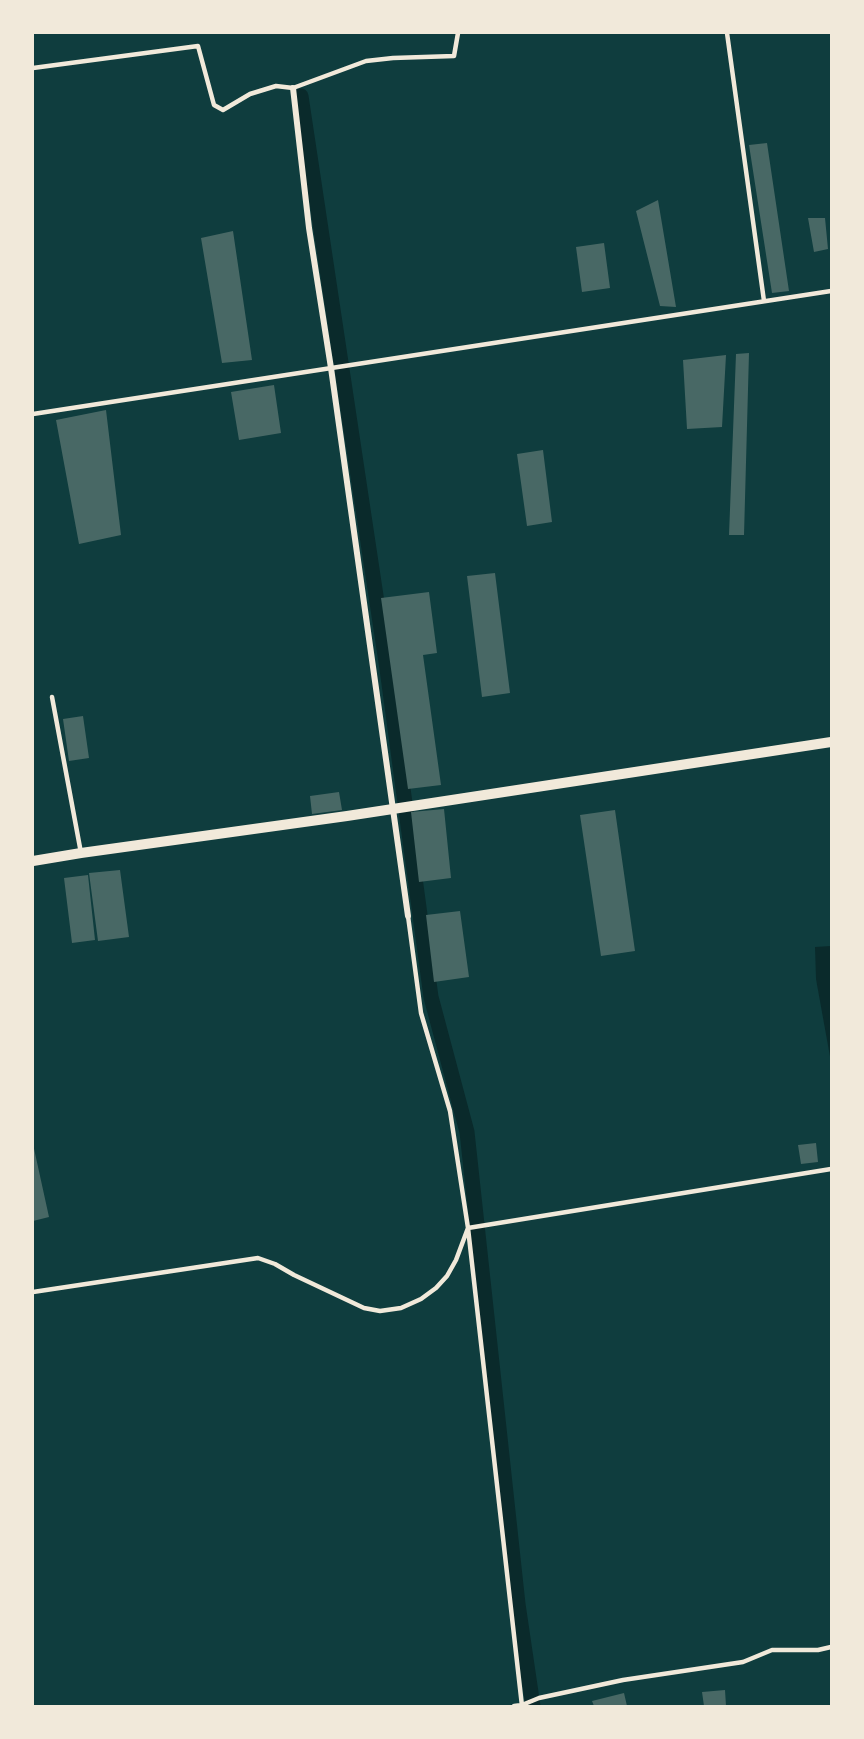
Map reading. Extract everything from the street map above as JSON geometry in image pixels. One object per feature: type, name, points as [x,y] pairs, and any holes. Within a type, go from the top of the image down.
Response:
[{"type":"street","points":[[293,88],[309,228],[331,368],[408,916]]},
{"type":"street","points":[[33,861],[393,810],[831,742]]},
{"type":"lane","points":[[33,68],[198,46],[214,105],[223,110],[250,94],[276,86],[293,88],[366,62],[393,58],[454,56],[458,33]]},
{"type":"lane","points":[[727,33],[764,301]]},
{"type":"lane","points":[[33,414],[831,291]]},
{"type":"lane","points":[[52,697],[81,853]]},
{"type":"lane","points":[[408,916],[421,1013],[450,1111],[468,1228],[522,1705]]},
{"type":"lane","points":[[468,1228],[831,1168]]},
{"type":"lane","points":[[33,1292],[258,1258],[275,1264],[364,1308],[380,1311],[401,1308],[421,1299],[447,1276],[456,1260],[468,1228]]},
{"type":"lane","points":[[514,1706],[539,1698],[623,1680],[743,1662],[772,1650],[818,1650],[831,1647]]},
{"type":"water","points":[[831,946],[831,1062],[816,979],[815,947]]},
{"type":"building","points":[[767,143],[789,291],[772,293],[749,145]]},
{"type":"building","points":[[658,200],[676,307],[660,306],[636,211]]},
{"type":"building","points":[[808,218],[825,218],[828,249],[814,252]]},
{"type":"building","points":[[233,231],[252,360],[222,363],[201,238]]},
{"type":"building","points":[[604,243],[610,288],[582,292],[576,247]]},
{"type":"building","points":[[749,353],[744,535],[729,535],[736,354]]},
{"type":"building","points":[[726,355],[722,427],[687,429],[683,360]]},
{"type":"building","points":[[274,385],[281,433],[239,440],[231,392]]},
{"type":"building","points":[[106,410],[121,535],[79,544],[56,420]]},
{"type":"building","points":[[543,450],[552,522],[527,526],[517,454]]},
{"type":"building","points":[[495,573],[510,693],[482,697],[467,576]]},
{"type":"building","points":[[429,592],[437,653],[423,655],[441,785],[408,789],[381,598]]},
{"type":"building","points":[[83,716],[89,758],[69,761],[63,719]]},
{"type":"building","points":[[339,792],[342,810],[312,814],[310,796]]},
{"type":"building","points":[[444,809],[451,878],[419,882],[411,812]]},
{"type":"building","points":[[615,810],[635,951],[601,956],[580,815]]},
{"type":"building","points":[[120,870],[129,937],[98,941],[89,873]]},
{"type":"building","points":[[88,875],[95,940],[72,943],[64,878]]},
{"type":"building","points":[[460,911],[469,977],[434,982],[426,915]]},
{"type":"building","points":[[816,1143],[818,1162],[801,1164],[798,1145]]},
{"type":"building","points":[[33,1144],[49,1217],[33,1221]]},
{"type":"building","points":[[725,1690],[726,1706],[704,1706],[702,1692]]},
{"type":"building","points":[[624,1693],[627,1706],[594,1706],[592,1701]]},
{"type":"waterway","points":[[301,96],[387,669],[431,997],[467,1132],[518,1604],[533,1706]]}]
